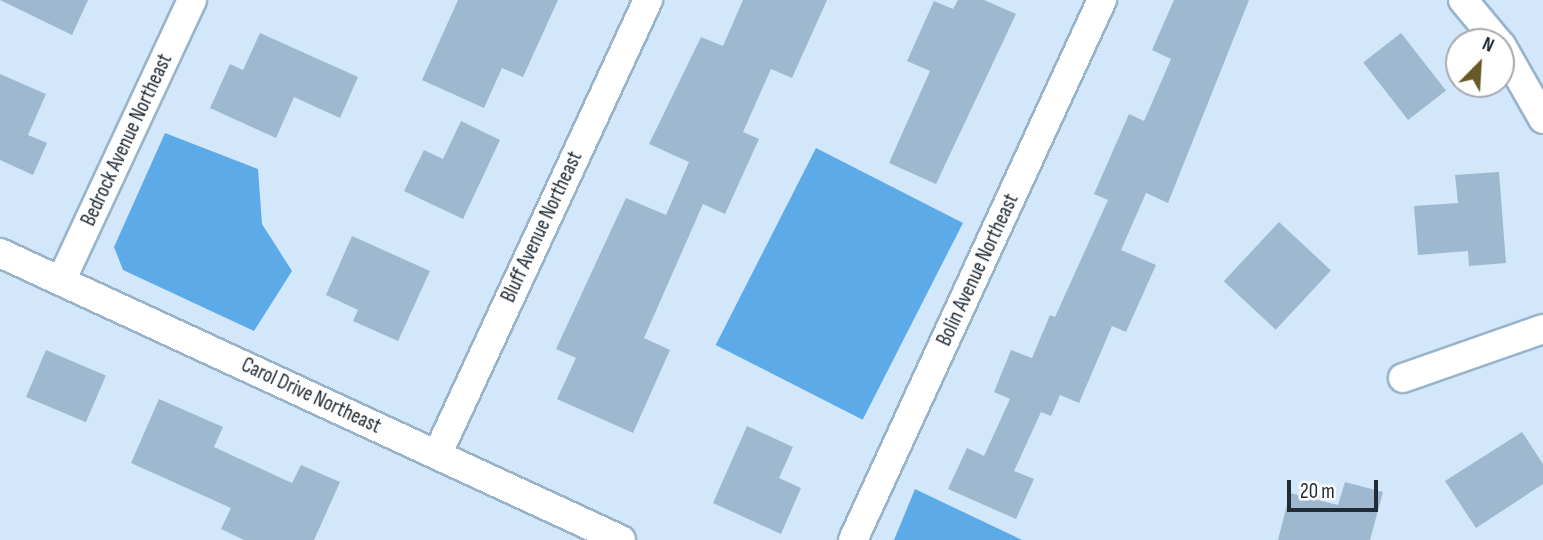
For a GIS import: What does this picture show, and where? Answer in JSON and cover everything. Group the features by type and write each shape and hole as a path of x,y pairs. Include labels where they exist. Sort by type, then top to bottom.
{"street":[{"name":"Bedrock Avenue Northeast","path":"61,281 192,0"},
{"name":"Bluff Avenue Northeast","path":"437,455 648,0"},
{"name":"Bolin Avenue Northeast","path":"853,540 1102,0"},
{"path":"1463,0 1487,28"},
{"path":"1515,70 1543,119"},
{"name":"Carol Drive Northeast","path":"0,253 621,540"},
{"path":"1403,378 1543,329"}],"shaded area":[{"path":"165,133 258,169 262,224 292,271 254,331 123,270 114,247"},
{"path":"816,148 963,223 863,420 716,345"},
{"path":"915,489 1022,540 894,540"}],"building":[{"path":"0,0 88,0 72,35"},
{"path":"458,0 558,0 523,77 502,68 484,108 422,80"},
{"path":"743,0 827,0 792,78 771,69 743,132 759,139 725,214 703,204 644,338 670,350 633,433 557,399 576,358 556,349 626,198 666,215 689,162 649,144 701,37 723,46"},
{"path":"958,0 984,0 1016,14 936,184 889,163 930,71 907,61 934,1 953,9"},
{"path":"1174,0 1249,0 1168,203 1146,193 1121,250 1156,265 1126,332 1112,326 1079,403 1060,395 1051,416 1041,412 1014,471 1034,479 1016,519 948,489 967,448 984,456 1010,399 994,392 1011,350 1032,358 1050,315 1055,317 1108,200 1094,194 1129,114 1144,121 1171,59 1152,50"},
{"path":"260,33 358,77 340,118 294,97 276,138 210,108 230,64 243,70"},
{"path":"1401,33 1445,89 1408,120 1363,63"},
{"path":"0,74 46,94 28,135 47,143 33,175 0,160"},
{"path":"461,121 500,140 463,219 404,191 424,150 443,159"},
{"path":"1499,172 1506,263 1469,266 1468,251 1418,255 1414,206 1458,203 1455,175"},
{"path":"1279,222 1331,270 1276,330 1224,281"},
{"path":"352,236 430,271 398,341 353,321 358,310 326,295"},
{"path":"46,350 106,375 86,422 26,397"},
{"path":"159,399 223,427 214,447 292,483 301,465 340,482 314,540 244,540 221,529 231,508 131,463"},
{"path":"747,426 793,447 779,478 801,488 781,534 713,503"},
{"path":"1522,432 1543,464 1543,484 1476,528 1445,481"},
{"path":"1345,482 1383,492 1370,540 1278,540 1290,493 1338,505"}]}
